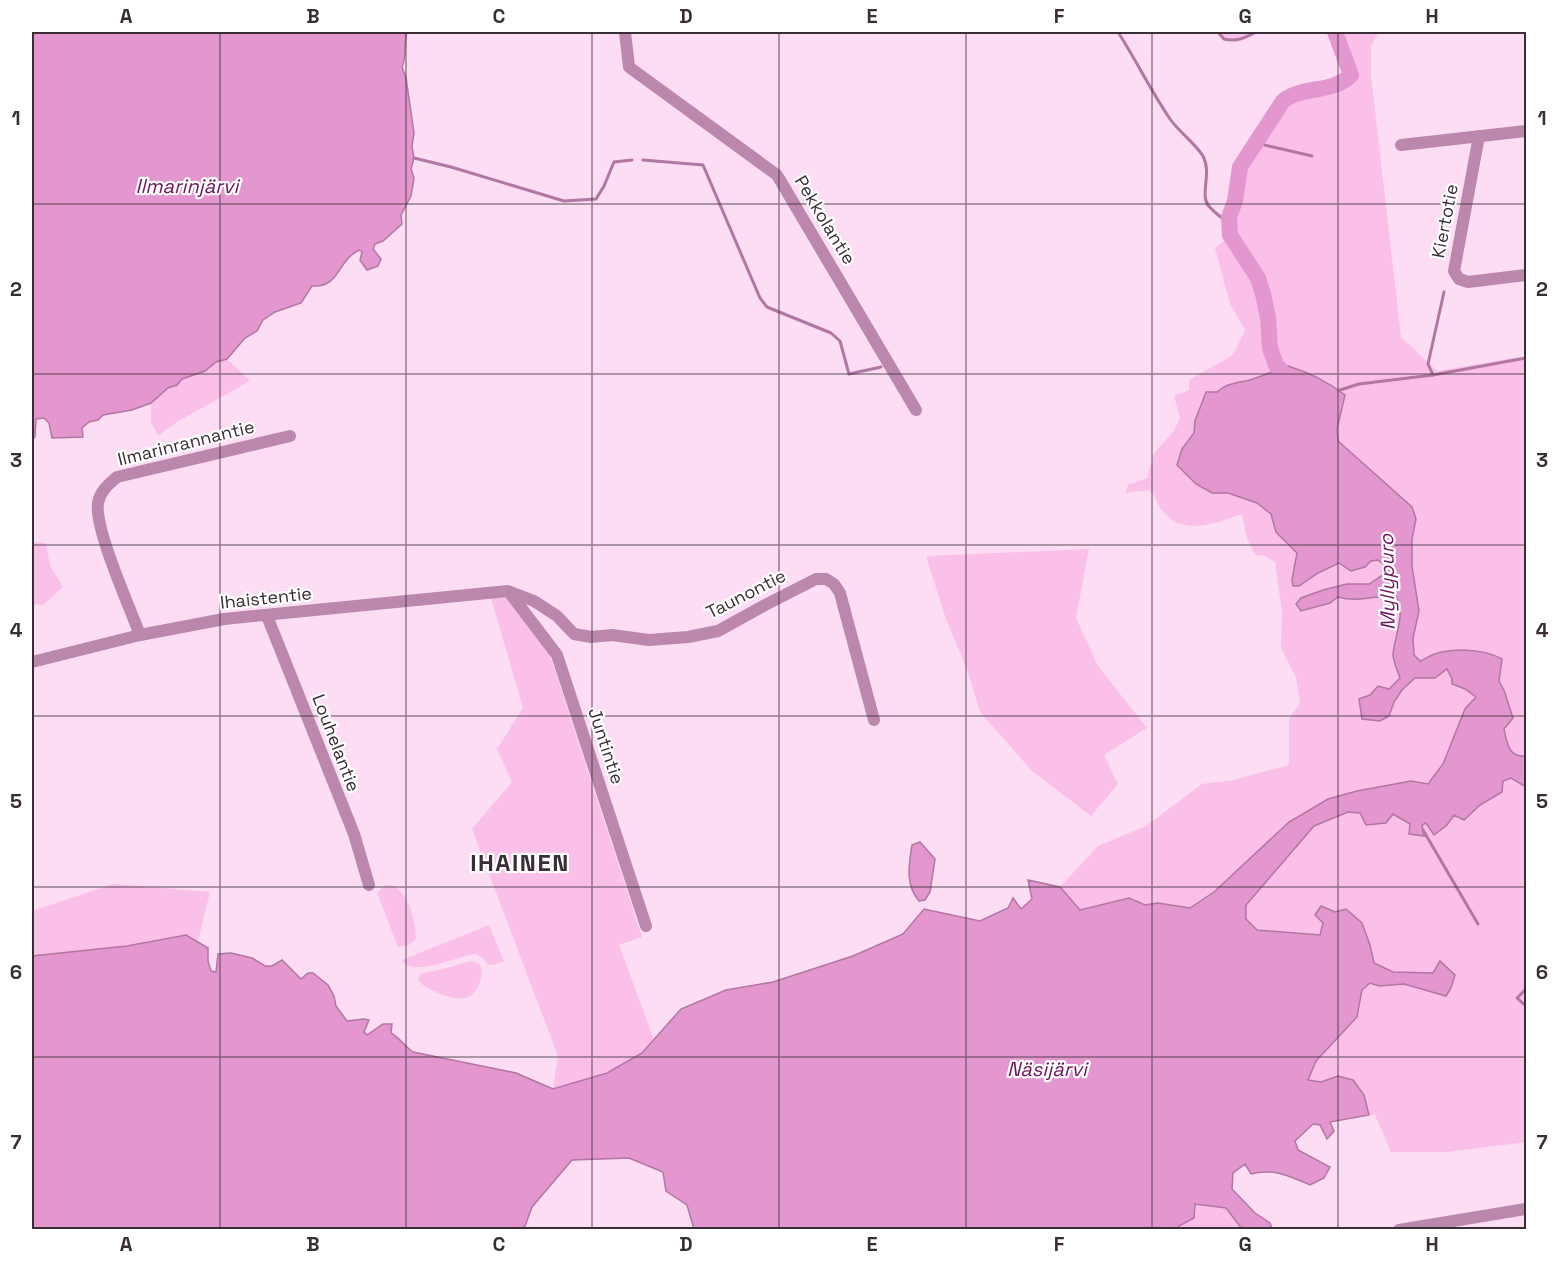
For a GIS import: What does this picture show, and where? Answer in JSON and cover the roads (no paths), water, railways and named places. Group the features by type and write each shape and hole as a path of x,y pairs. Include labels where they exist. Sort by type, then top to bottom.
{"street":[{"name":"Pekkolantie","path":"625,32 629,67 777,175 916,411"},
{"path":"1401,145 1527,131"},
{"name":"Kiertotie","path":"1479,136 1454,271 1459,279 1468,282 1527,275"},
{"name":"Ilmarinrannantie","path":"140,635 100,524 98,503 107,486 117,477 290,436"},
{"name":"Taunontie","path":"508,591 534,600 557,616 574,634 591,637 612,635 649,640 718,631 795,589 816,579 826,579 834,584 840,593 874,720"},
{"name":"Ihaistentie","path":"32,662 140,635 224,619 508,591"},
{"name":"Juntintie","path":"508,591 557,655 646,926"},
{"name":"Louhelantie","path":"267,616 354,834 369,885"},
{"path":"1399,1230 1527,1209"}],"water":[{"name":"Ilmarinjärvi","path":"32,32 407,32 402,67 406,78 414,133 412,146 414,158 411,169 414,178 411,196 401,215 402,224 383,241 375,244 373,249 381,259 378,266 367,270 360,260 362,252 359,250 346,261 328,283 312,286 301,303 275,312 263,320 257,331 245,338 227,359 216,362 205,371 182,379 151,403 132,410 103,415 98,420 89,422 82,428 83,437 52,438 49,423 44,418 36,419 35,437 32,440"},
{"name":"Näsijärvi","path":"1288,366 1318,378 1345,395 1337,429 1338,441 1412,507 1416,519 1412,539 1412,566 1419,611 1413,638 1414,655 1420,661 1433,654 1465,650 1481,652 1502,659 1499,681 1513,718 1504,729 1512,752 1526,756 1526,787 1511,778 1503,781 1502,792 1480,805 1464,820 1454,815 1447,825 1434,835 1426,823 1422,825 1424,836 1409,834 1410,824 1393,814 1386,823 1366,825 1360,813 1348,812 1314,826 1246,905 1246,919 1257,930 1320,935 1323,923 1315,915 1321,906 1335,912 1346,909 1362,923 1374,963 1393,972 1433,973 1440,961 1455,975 1446,996 1404,984 1379,986 1370,983 1362,990 1357,1017 1316,1061 1308,1080 1321,1082 1338,1076 1353,1080 1364,1095 1369,1115 1330,1122 1334,1131 1327,1139 1320,1125 1313,1124 1295,1141 1298,1150 1330,1167 1324,1178 1310,1185 1274,1172 1251,1174 1245,1164 1233,1173 1232,1189 1255,1213 1270,1223 1272,1229 1242,1229 1226,1208 1195,1204 1194,1218 1179,1226 1178,1229 694,1229 687,1205 666,1191 663,1172 629,1158 572,1160 532,1207 524,1229 32,1229 32,956 127,946 186,935 208,948 211,971 216,972 218,954 231,953 252,958 265,966 272,966 282,960 301,979 308,973 313,973 328,985 336,1006 347,1021 369,1020 364,1032 367,1035 383,1024 392,1024 391,1033 413,1052 516,1073 553,1089 607,1073 642,1053 681,1009 726,990 773,982 853,956 903,934 924,909 980,921 1008,908 1013,898 1021,909 1032,899 1028,880 1060,887 1080,910 1129,898 1145,905 1158,903 1190,908 1214,892 1289,822 1328,799 1411,781 1428,784 1443,764 1465,709 1476,697 1452,684 1447,669 1435,678 1415,678 1402,690 1389,716 1380,721 1362,719 1359,699 1370,695 1378,686 1389,689 1400,678 1393,654 1400,617 1396,596 1360,599 1338,597 1330,603 1301,611 1296,604 1301,598 1323,590 1347,584 1369,584 1384,574 1387,567 1378,560 1351,571 1339,563 1299,586 1293,586 1297,553 1276,532 1271,514 1257,503 1228,493 1212,493 1196,484 1177,465 1182,449 1194,433 1195,421 1206,392 1217,392 1228,385 1250,380"},
{"path":"920,842 935,859 930,892 925,900 919,901 912,888 909,867 912,845"}],"waterway":[{"path":"1118,32 1170,119 1203,156 1206,169 1206,200 1212,210 1229,223"},
{"name":"Myllypuro","path":"1218,32 1224,39 1233,40 1256,32"},
{"name":"Myllypuro","path":"1294,384 1276,365 1270,348 1268,318 1258,278 1230,235 1229,217 1235,201 1240,167 1283,101 1300,93 1335,85 1351,75 1335,32"},
{"path":"1256,143 1312,156"},
{"path":"414,158 564,201 596,199 614,162 632,160"},
{"path":"643,160 703,165 760,298 767,307 831,333 840,341 849,374 881,367"},
{"path":"1433,375 1428,364 1444,292"},
{"path":"1340,390 1359,384 1433,375 1526,358"},
{"path":"1423,830 1478,924"},
{"path":"1526,989 1517,998 1526,1006"}],"district":[{"name":"IHAINEN","path":"520,863"}]}
